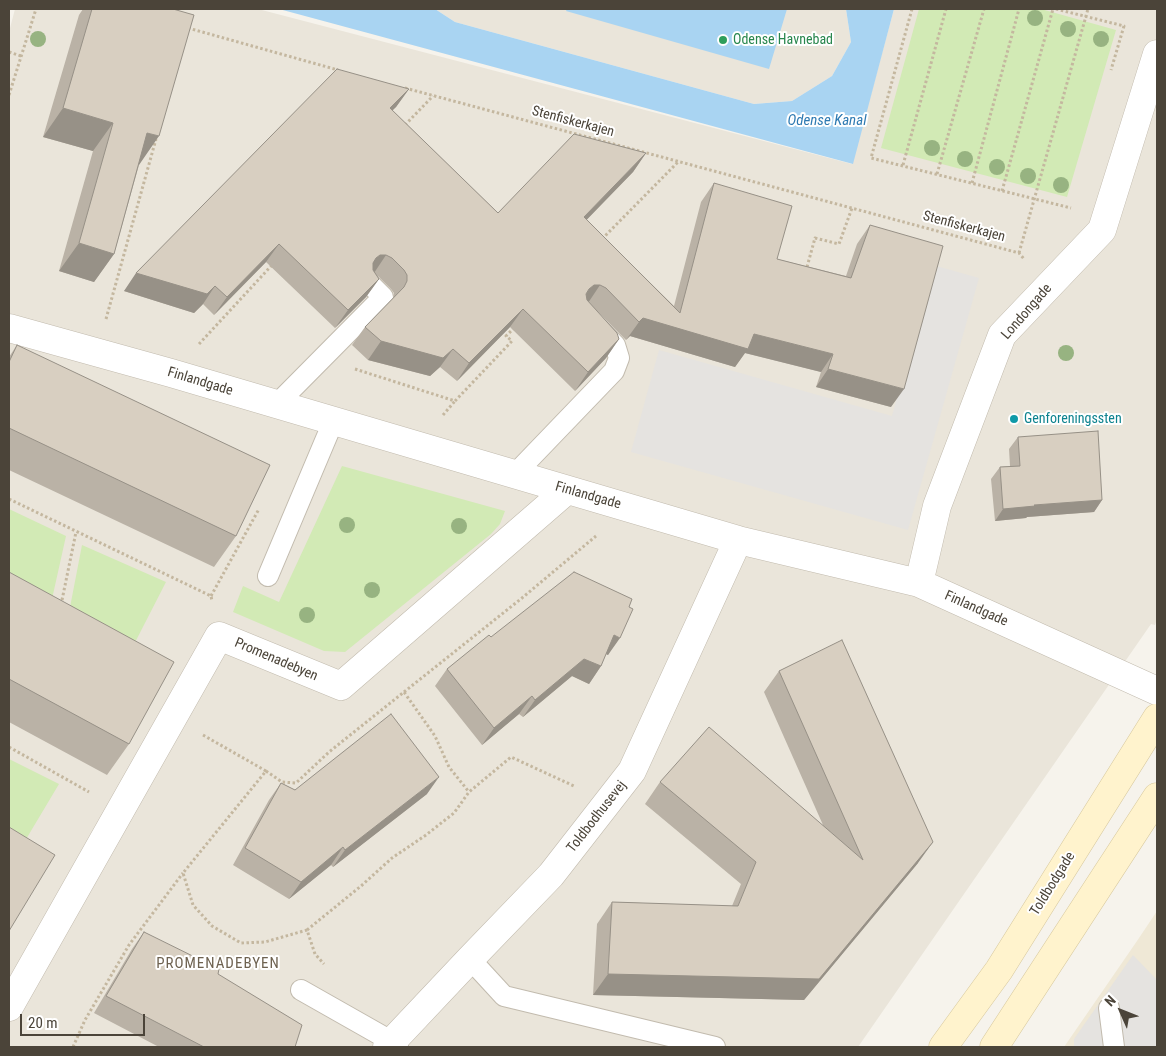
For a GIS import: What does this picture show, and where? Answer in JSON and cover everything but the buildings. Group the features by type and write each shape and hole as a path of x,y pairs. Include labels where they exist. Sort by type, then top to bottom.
{"main road":[{"name":"Toldbodgade","path":"943,1047 998,970 1157,718"},
{"path":"994,1047 1157,797"}],"street":[{"name":"Londongade","path":"919,583 937,506 1002,335 1102,230 1157,54"},
{"name":"Finlandgade","path":"9,328 738,540 919,583 1157,691"},
{"name":"Promenadebyen","path":"9,1007 219,636 341,686 567,490"},
{"name":"Toldbodhusevej","path":"392,1045 470,958 551,875 632,771 738,540"}],"lane":[{"path":"276,405 383,297 371,285"},
{"path":"514,474 614,371 618,358 615,346 585,315"},
{"path":"268,576 334,422"},
{"path":"470,958 504,996 715,1047"},
{"path":"301,990 392,1045"},
{"path":"1109,1008 1114,1047"}],"path":[{"path":"9,95 36,9"},
{"path":"912,9 871,158 1071,209 1074,200"},
{"path":"903,165 946,9"},
{"path":"937,174 984,9"},
{"path":"972,183 1019,9"},
{"path":"1002,191 1055,9 1124,26 1111,72"},
{"path":"1035,200 1088,9"},
{"path":"184,35 186,28 347,73"},
{"path":"9,52 21,56"},
{"name":"Stenfiskerkajen","path":"405,88 1019,253 1035,200"},
{"path":"402,128 434,96"},
{"path":"97,354 156,137"},
{"path":"602,239 678,162"},
{"path":"807,267 815,238 839,244 852,208"},
{"path":"221,321 277,260"},
{"path":"321,359 455,401 512,341 506,336 520,322"},
{"path":"9,499 211,596"},
{"path":"219,636 211,596 264,500"},
{"path":"173,716 282,782 296,783 329,752 522,598 630,508"},
{"path":"60,610 76,532"},
{"path":"404,692 435,736 449,767 469,792"},
{"path":"9,747 120,810"},
{"path":"183,873 193,905 212,926 241,943 265,942 307,930 392,858 454,813 469,792 511,757 547,774"},
{"path":"73,1047 85,1020 129,945 183,873 266,772"},
{"path":"307,930 315,954"}],"shaded area":[{"path":"15,9 258,9 852,164 894,9 1157,9 1157,619 1155,625 1151,624 858,1047 9,1047 9,32"},
{"path":"435,9 846,9 851,42 832,76 792,101 754,104 455,22"},
{"path":"933,265 979,278 908,530 631,452 659,350 892,416"},
{"path":"1157,911 1157,1047 1064,1047 1137,941"},
{"path":"1133,955 1157,980 1157,1047 1074,1047 1074,1039"}],"green space":[{"path":"919,9 1041,9 1116,30 1067,197 881,148"},
{"path":"342,466 505,511 500,524 491,534 345,652 324,651 233,612 243,586 279,602"},
{"path":"9,509 66,536 48,617 9,597"},
{"path":"82,545 166,582 126,660 66,628"},
{"path":"9,759 59,784 16,856 9,852"}],"water":[{"name":"Odense Kanal","path":"279,9 435,9 455,22 754,104 792,101 832,76 851,42 846,9 894,9 853,164"},
{"name":"Odense Havnebad","path":"567,9 787,9 769,69 566,11"}],"place":[{"name":"Odense Havnebad","path":"723,40"},
{"name":"Genforeningssten","path":"1014,419"}],"district":[{"name":"PROMENADEBYEN","path":"218,964"}]}
